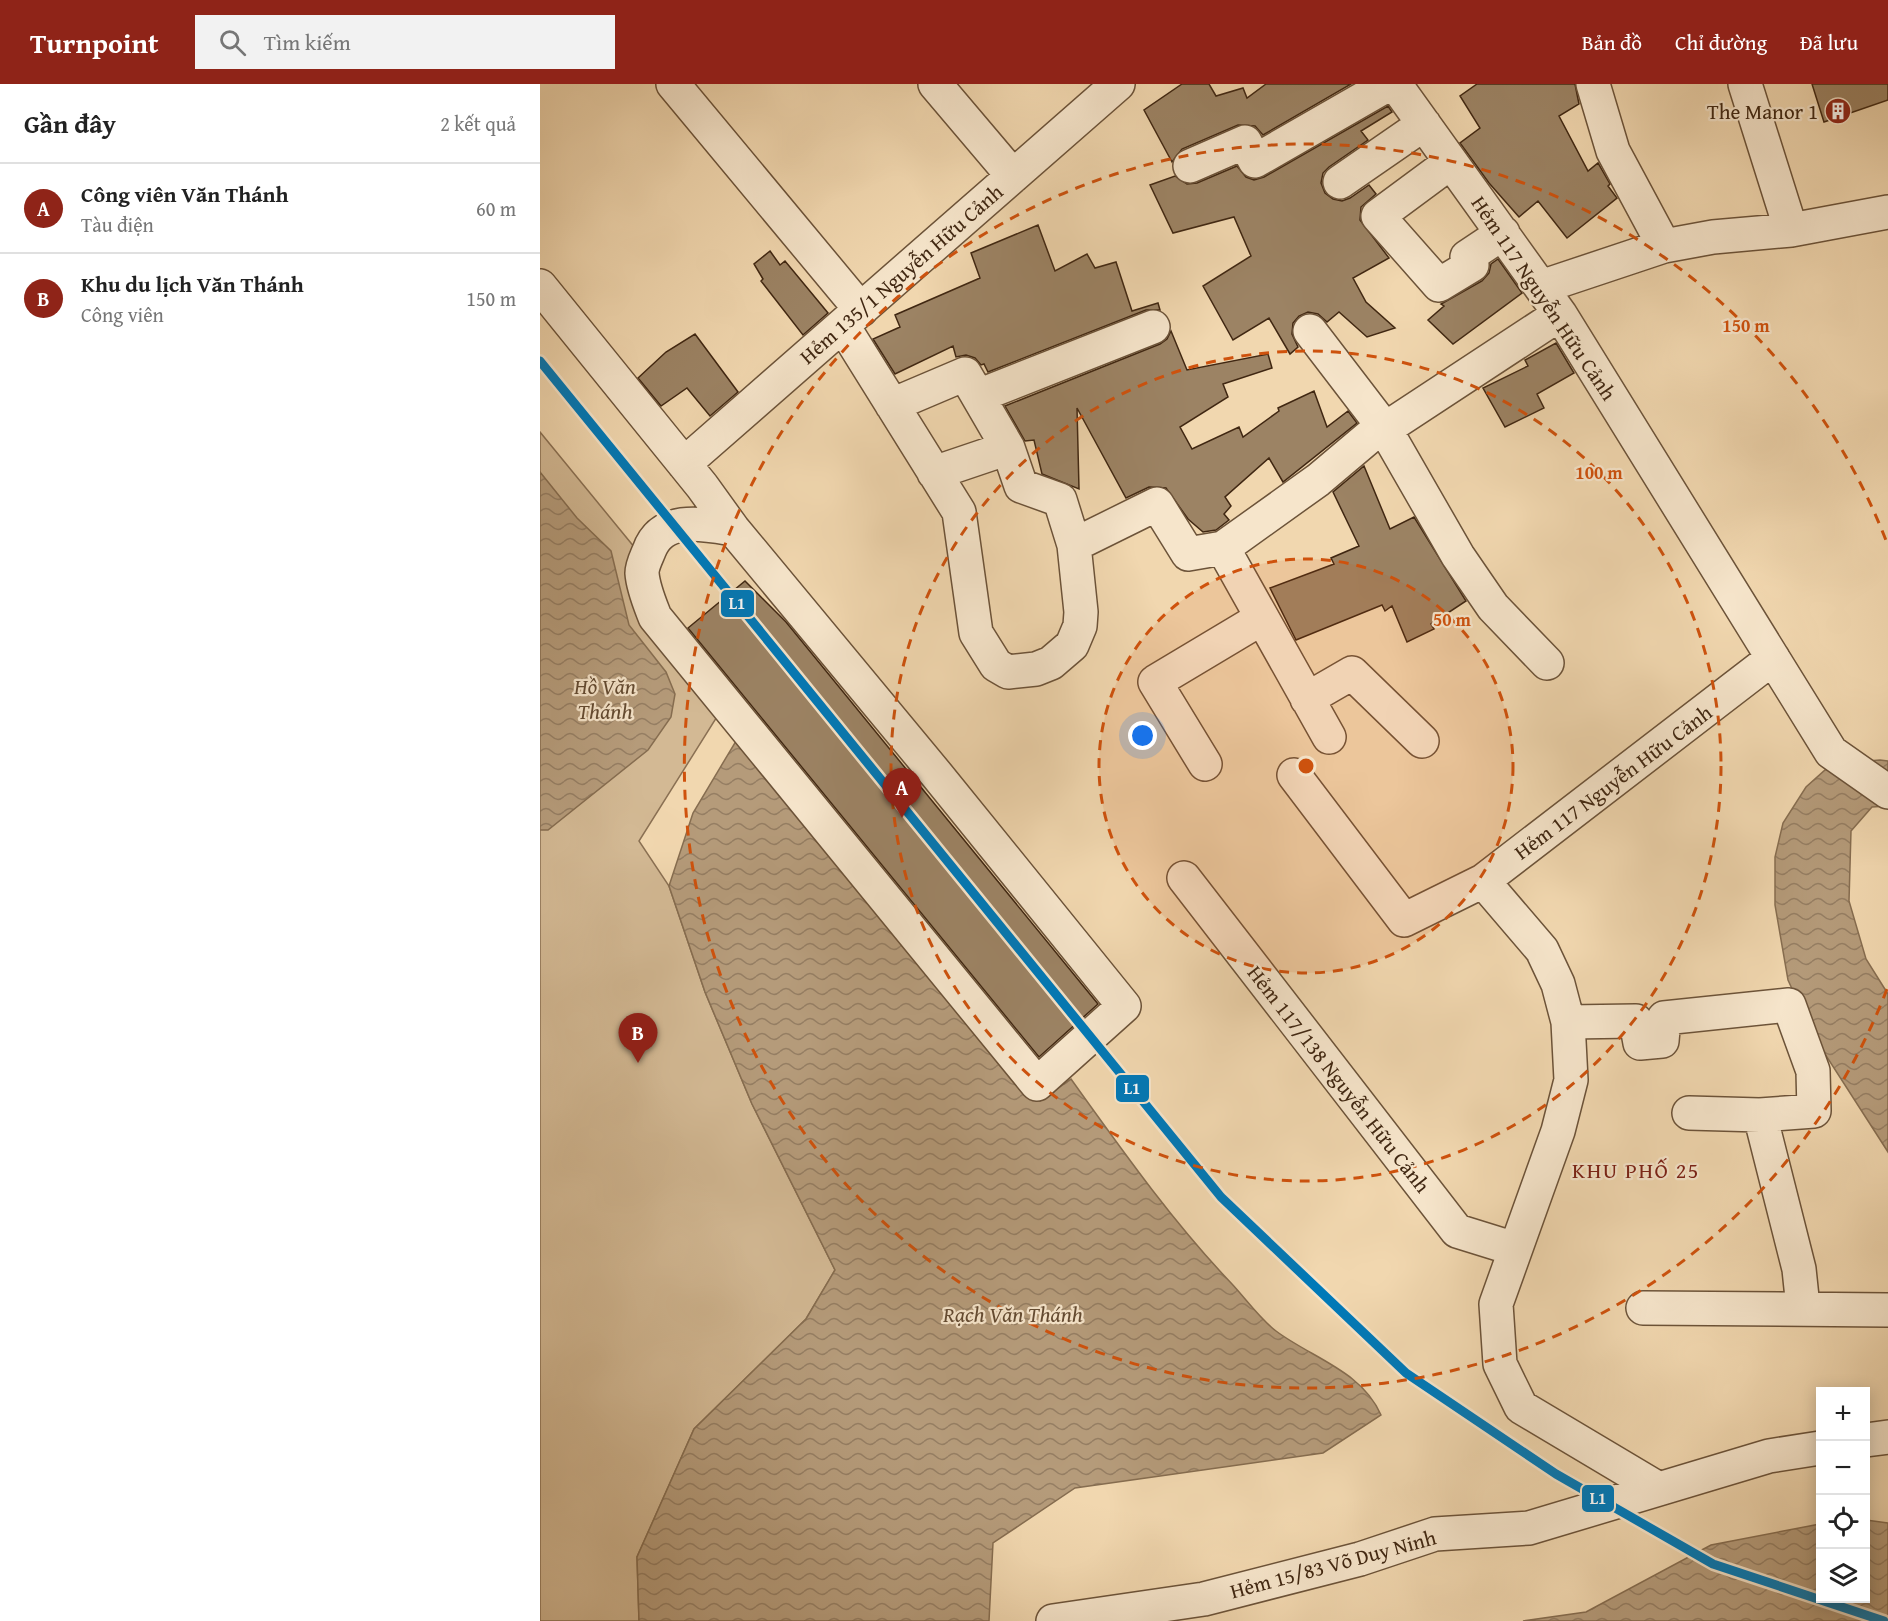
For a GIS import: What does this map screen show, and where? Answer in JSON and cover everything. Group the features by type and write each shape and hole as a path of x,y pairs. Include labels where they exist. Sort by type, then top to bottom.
{"street":[{"path":"673,84 852,318 892,405 959,512 976,633 996,666 1008,672 1020,673 1051,663 1072,645 1080,626 1081,612 1074,545 1060,500 1021,486 1008,448 965,374 892,405"},
{"path":"935,84 1013,176"},
{"name":"Hẻm 135/1 Nguyễn Hữu Cảnh","path":"684,464 1118,84"},
{"path":"1190,166 1245,142 1255,161 1389,84"},
{"name":"Hẻm 117 Nguyễn Hữu Cảnh","path":"1395,84 1560,314 1773,658 1483,881"},
{"path":"1593,84 1613,152 1664,246"},
{"path":"1745,84 1791,230"},
{"path":"1340,182 1424,124"},
{"path":"1451,162 1378,216 1439,285 1472,266 1467,257 1503,233"},
{"path":"1541,287 1664,246 1713,237 1791,230 1888,212"},
{"path":"540,286 684,464 733,529 1124,1006 1037,1084 655,618 642,571 652,541 662,531 686,524 733,529"},
{"path":"1074,545 1157,504 1188,554 1223,548 1318,480 1369,437 1385,429 1560,314"},
{"path":"978,396 1153,327"},
{"path":"1310,331 1385,429 1493,607 1547,663"},
{"path":"934,472 1008,448"},
{"path":"1223,548 1329,737"},
{"path":"1204,764 1155,682 1262,618"},
{"path":"1773,658 1831,752 1888,792"},
{"path":"1307,699 1352,673 1422,741"},
{"path":"1294,775 1404,920 1483,881 1542,950 1558,984 1568,1022 1571,1080 1558,1131 1497,1304 1500,1364 1521,1407 1657,1488"},
{"name":"Hẻm 117/138 Nguyễn Hữu Cảnh","path":"1184,879 1457,1231 1515,1249"},
{"path":"1568,1022 1636,1021 1640,1043 1662,1041 1664,1018 1789,1005 1813,1071 1814,1111 1760,1115 1689,1113"},
{"path":"1760,1115 1799,1269 1803,1307"},
{"path":"1643,1308 1803,1307 1888,1310"},
{"path":"1870,1439 1888,1437"},
{"name":"Hẻm 15/83 Võ Duy Ninh","path":"1053,1621 1204,1599 1360,1559 1435,1534 1529,1528 1769,1456 1816,1449"}],"shaded area":[{"path":"540,432 635,548 720,712 639,841 669,886 705,992 752,1104 835,1270 806,1319 694,1429 637,1557 639,1621 540,1621"}],"water":[{"name":"Hồ Văn Thánh","path":"540,472 577,518 611,551 629,625 666,672 675,694 671,717 648,750 548,830 540,830"},
{"name":"Rạch Văn Thánh","path":"739,736 814,834 1040,1101 1071,1079 1168,1210 1259,1315 1290,1341 1349,1376 1373,1400 1381,1415 1323,1453 1075,1488 993,1543 989,1621 639,1621 637,1557 694,1429 806,1319 835,1270 752,1104 705,992 669,886 693,813"},
{"path":"1888,761 1888,806 1872,807 1851,831 1849,901 1866,959 1888,994 1888,1152 1814,1037 1788,980 1775,905 1775,857 1783,823 1806,787 1825,770 1855,762"},
{"path":"1870,1521 1888,1523 1888,1621 1523,1621 1586,1612 1711,1545 1816,1525 1816,1603 1870,1603"}],"building":[{"path":"1182,84 1209,84 1216,96 1243,88 1247,98 1266,84 1351,84 1263,135 1255,126 1238,125 1182,149 1172,162 1144,110"},
{"path":"1477,84 1575,84 1579,104 1559,116 1588,171 1598,163 1610,184 1608,186 1617,198 1567,238 1538,201 1519,217 1489,183 1460,143 1480,128 1460,96"},
{"name":"The Manor 1","path":"1812,84 1888,84 1888,100 1824,122"},
{"path":"1388,106 1392,112 1361,131 1368,140 1329,167 1323,173 1321,183 1325,193 1333,199 1342,201 1369,185 1376,194 1361,207 1360,220 1389,258 1353,278 1366,302 1395,328 1367,337 1339,312 1327,322 1318,314 1308,312 1299,316 1293,323 1292,334 1298,347 1290,354 1269,318 1233,340 1203,286 1251,256 1234,217 1173,233 1150,185 1175,176 1187,184 1197,183 1237,166 1246,177 1254,180 1264,177"},
{"path":"1038,225 1055,271 1087,254 1095,268 1116,262 1132,311 1158,303 1160,310 1146,310 988,372 984,364 981,365 975,358 966,355 956,357 953,346 895,374 873,339 900,327 895,315 980,278 971,253"},
{"path":"770,251 780,265 785,261 828,313 803,335 761,281 763,279 754,264"},
{"path":"1498,259 1522,293 1453,344 1428,320 1444,306 1441,304 1482,281 1489,273 1491,264"},
{"path":"1171,331 1187,370 1268,354 1272,368 1223,384 1228,397 1180,427 1192,449 1239,427 1243,437 1279,411 1278,408 1314,391 1327,427 1348,411 1357,423 1283,482 1269,458 1225,497 1231,506 1224,514 1229,520 1216,530 1203,532 1188,519 1166,488 1149,487 1126,498 1077,408 1079,489 1042,474 1034,440 1025,441 1005,406 1160,344 1167,339"},
{"path":"695,334 738,392 710,416 687,388 661,406 638,378 666,352"},
{"path":"1556,343 1574,373 1537,394 1544,408 1505,427 1483,388 1528,366 1525,360"},
{"path":"1364,466 1390,529 1414,517 1466,601 1431,624 1434,629 1407,642 1392,606 1385,611 1382,605 1296,640 1270,588 1334,564 1331,558 1359,546 1333,492"},
{"path":"745,581 786,622 1098,1004 1039,1057 688,628"}],"transit line":[{"name":"L1","path":"540,361 1221,1197 1406,1373 1556,1474 1713,1564 1884,1621"}],"place":[{"name":"The Manor 1","path":"1838,111"},
{"name":"Công viên Văn Thánh","path":"902,818"},
{"name":"Khu du lịch Văn Thánh","path":"638,1063"}],"district":[{"name":"KHU PHỐ 25","path":"1636,1170"}]}
